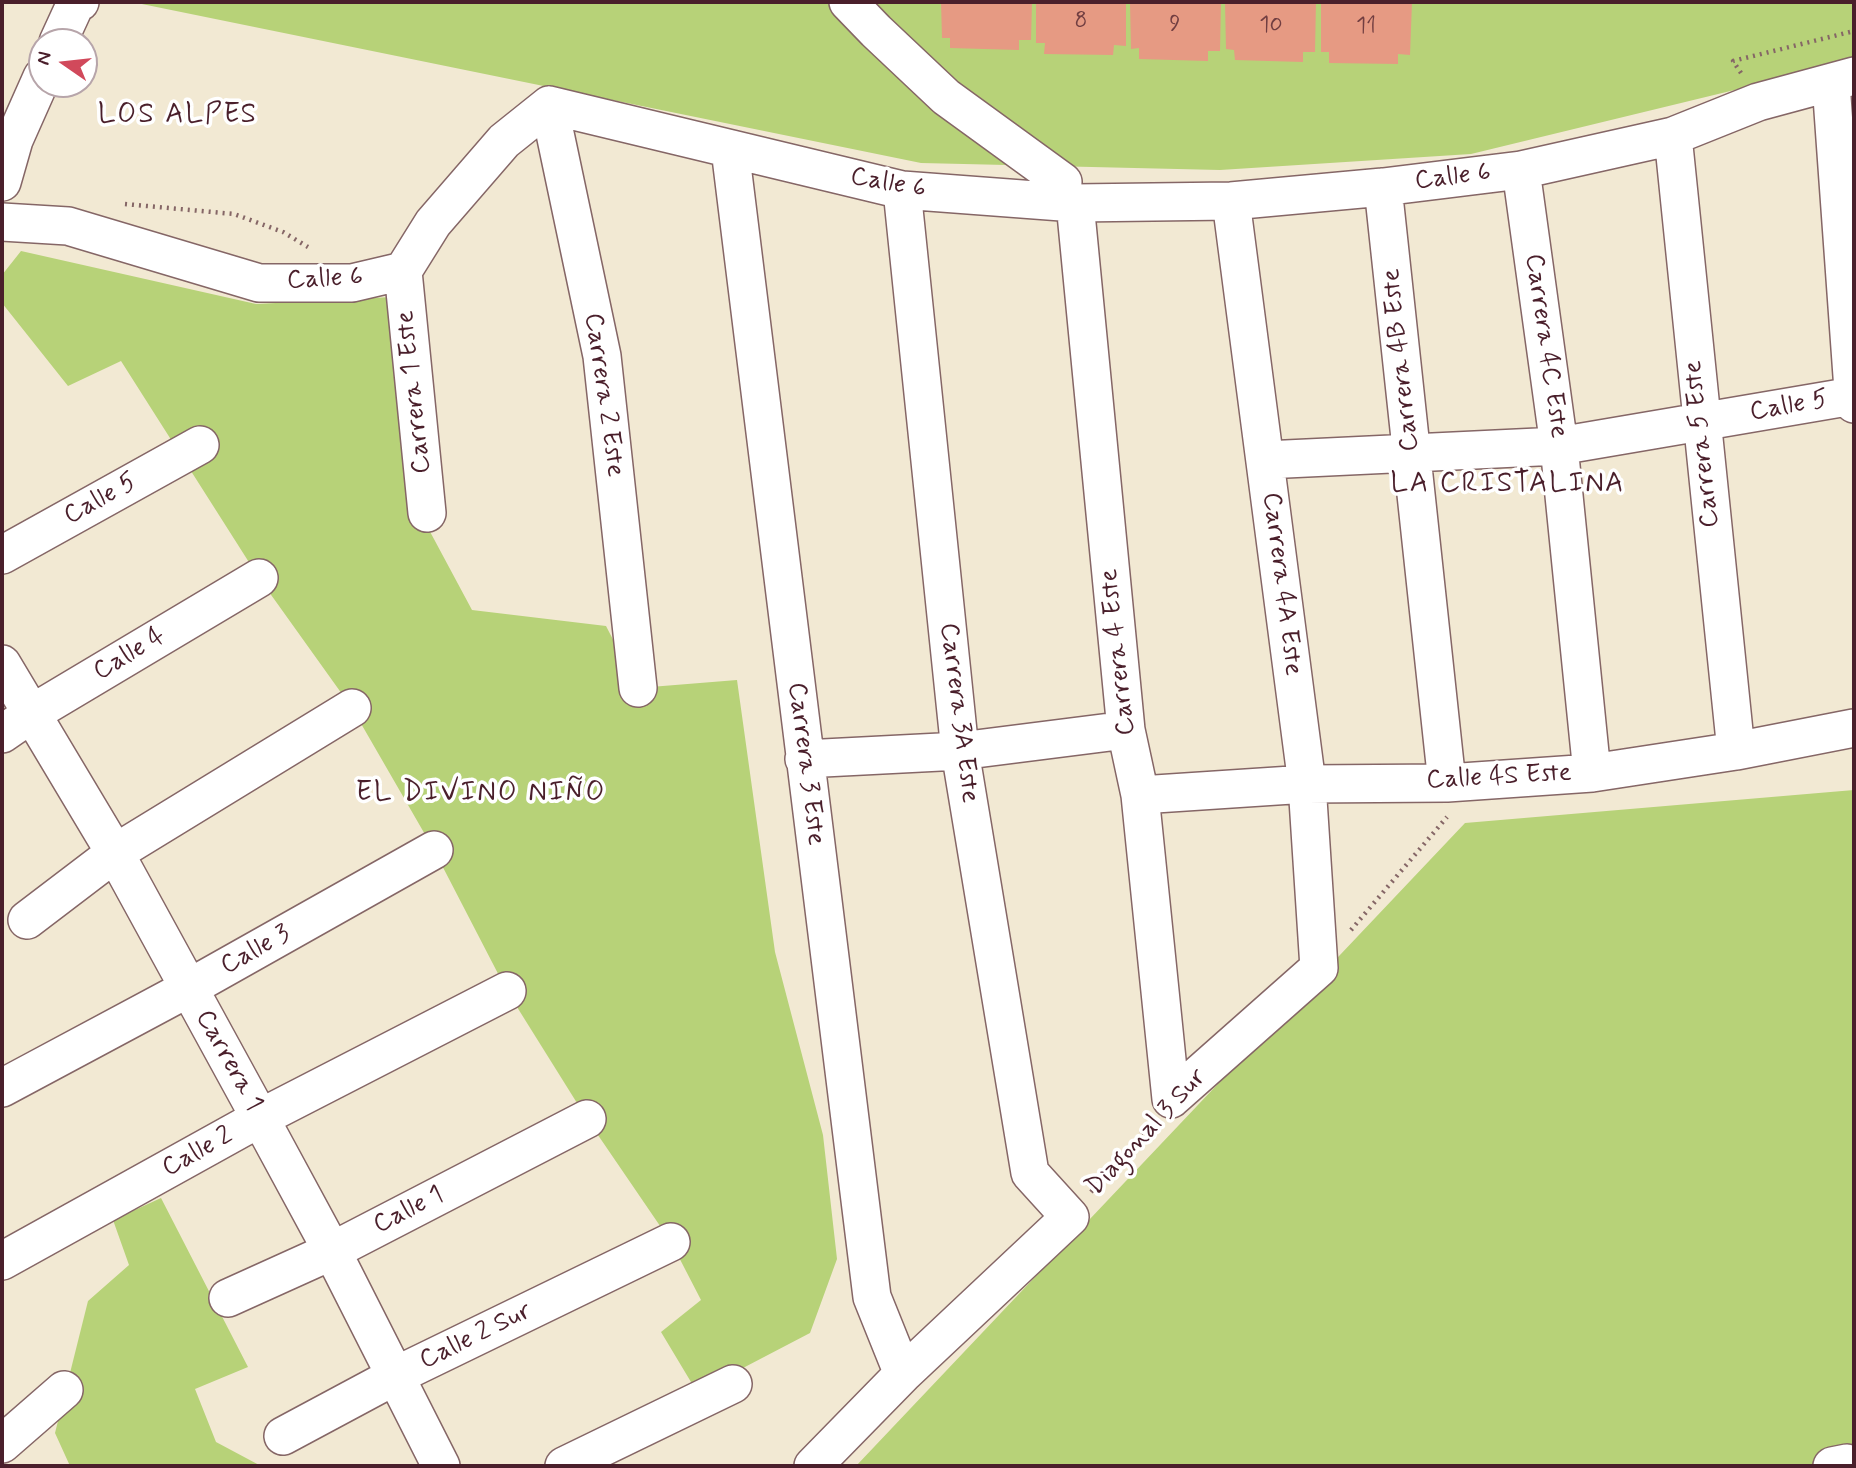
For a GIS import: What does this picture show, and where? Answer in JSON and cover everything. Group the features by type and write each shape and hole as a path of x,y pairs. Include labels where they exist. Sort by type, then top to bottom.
{"street":[{"path":"64,28 75,5 80,2"},
{"path":"848,2 946,97 1069,192"},
{"path":"1842,80 1854,404"},
{"name":"Calle 6","path":"549,104 902,190 1069,192 1231,201 1383,187 1521,170 1673,135 1758,102 1842,80"},
{"path":"2,182 14,140 33,98"},
{"path":"403,271 433,223 504,141 549,104"},
{"name":"Carrera 2 Este","path":"549,104 602,356 638,688"},
{"name":"Carrera 5 Este","path":"1673,135 1700,422 1736,751"},
{"name":"Carrera 3 Este","path":"730,149 872,1297 903,1374"},
{"name":"Carrera 4C Este","path":"1521,170 1559,446 1592,773"},
{"name":"Carrera 4B Este","path":"1383,187 1447,783"},
{"name":"Carrera 3A Este","path":"902,190 960,751 1030,1173 1070,1217"},
{"name":"Carrera 4 Este","path":"1069,192 1126,730 1140,795 1171,1099"},
{"name":"Carrera 4A Este","path":"1231,201 1307,784 1319,968"},
{"name":"Calle 6","path":"2,222 68,226 259,283 352,283 403,271"},
{"name":"Carrera 1 Este","path":"403,271 427,513"},
{"name":"Calle 5","path":"1265,460 1559,446 1853,396"},
{"name":"Calle 5","path":"2,555 200,445"},
{"name":"Calle 4","path":"16,724 259,578"},
{"name":"Carrera 1","path":"2,664 16,724 114,853 332,1251 441,1466"},
{"path":"27,920 114,853 352,708"},
{"name":"Calle 4S Este","path":"1140,795 1307,784 1447,783 1592,773 1736,751 1854,728"},
{"path":"804,759 960,751 1126,730"},
{"name":"Calle 3","path":"2,1088 187,989 434,850"},
{"name":"Diagonal 3 Sur","path":"1171,1099 1319,968"},
{"name":"Calle 2","path":"2,1261 260,1118 508,991"},
{"name":"Calle 1","path":"228,1298 332,1251 587,1119"},
{"name":"Diagonal 3 Sur","path":"813,1466 903,1374 1070,1217"},
{"name":"Calle 2 Sur","path":"283,1436 395,1376 671,1242"},
{"path":"564,1466 733,1384"},
{"path":"2,1444 64,1390"},
{"path":"1832,1466 1847,1463 1854,1466"}],"path":[{"path":"1733,61 1854,31"},
{"path":"111,203 233,214 283,232 312,250"},
{"path":"1319,968 1447,819 1447,783"},
{"name":"Diagonal 3 Sur","path":"1070,1217 1171,1099"}],"green space":[{"path":"132,2 1854,2 1854,61 1471,154 1220,170 921,163"},
{"path":"21,251 256,304 392,297 420,513 472,610 606,626 638,688 737,680 775,952 823,1135 837,1259 810,1333 697,1392 661,1332 701,1300 671,1242 587,1119 507,991 434,850 352,708 259,578 121,361 68,386 2,303 2,275"},
{"path":"1854,790 1854,1466 856,1466 1465,823"},
{"path":"161,1198 248,1367 195,1389 216,1442 261,1466 70,1466 55,1433 88,1301 129,1265 113,1220"}],"building":[{"path":"941,2 1032,2 1031,40 1019,40 1019,50 950,48 950,38 942,38"},
{"path":"1036,2 1126,2 1126,46 1114,45 1113,55 1044,54 1045,43 1036,43"},
{"path":"1130,2 1221,2 1220,51 1208,51 1208,61 1139,59 1139,48 1131,49"},
{"path":"1225,2 1316,2 1315,52 1303,52 1303,62 1235,60 1234,50 1226,49"},
{"path":"1321,2 1412,2 1410,55 1398,54 1398,64 1329,63 1329,52 1321,52"}],"district":[{"name":"LOS ALPES","path":"178,116"},
{"name":"LA CRISTALINA","path":"1508,485"},
{"name":"EL DIVINO NIÑO","path":"481,794"}]}
